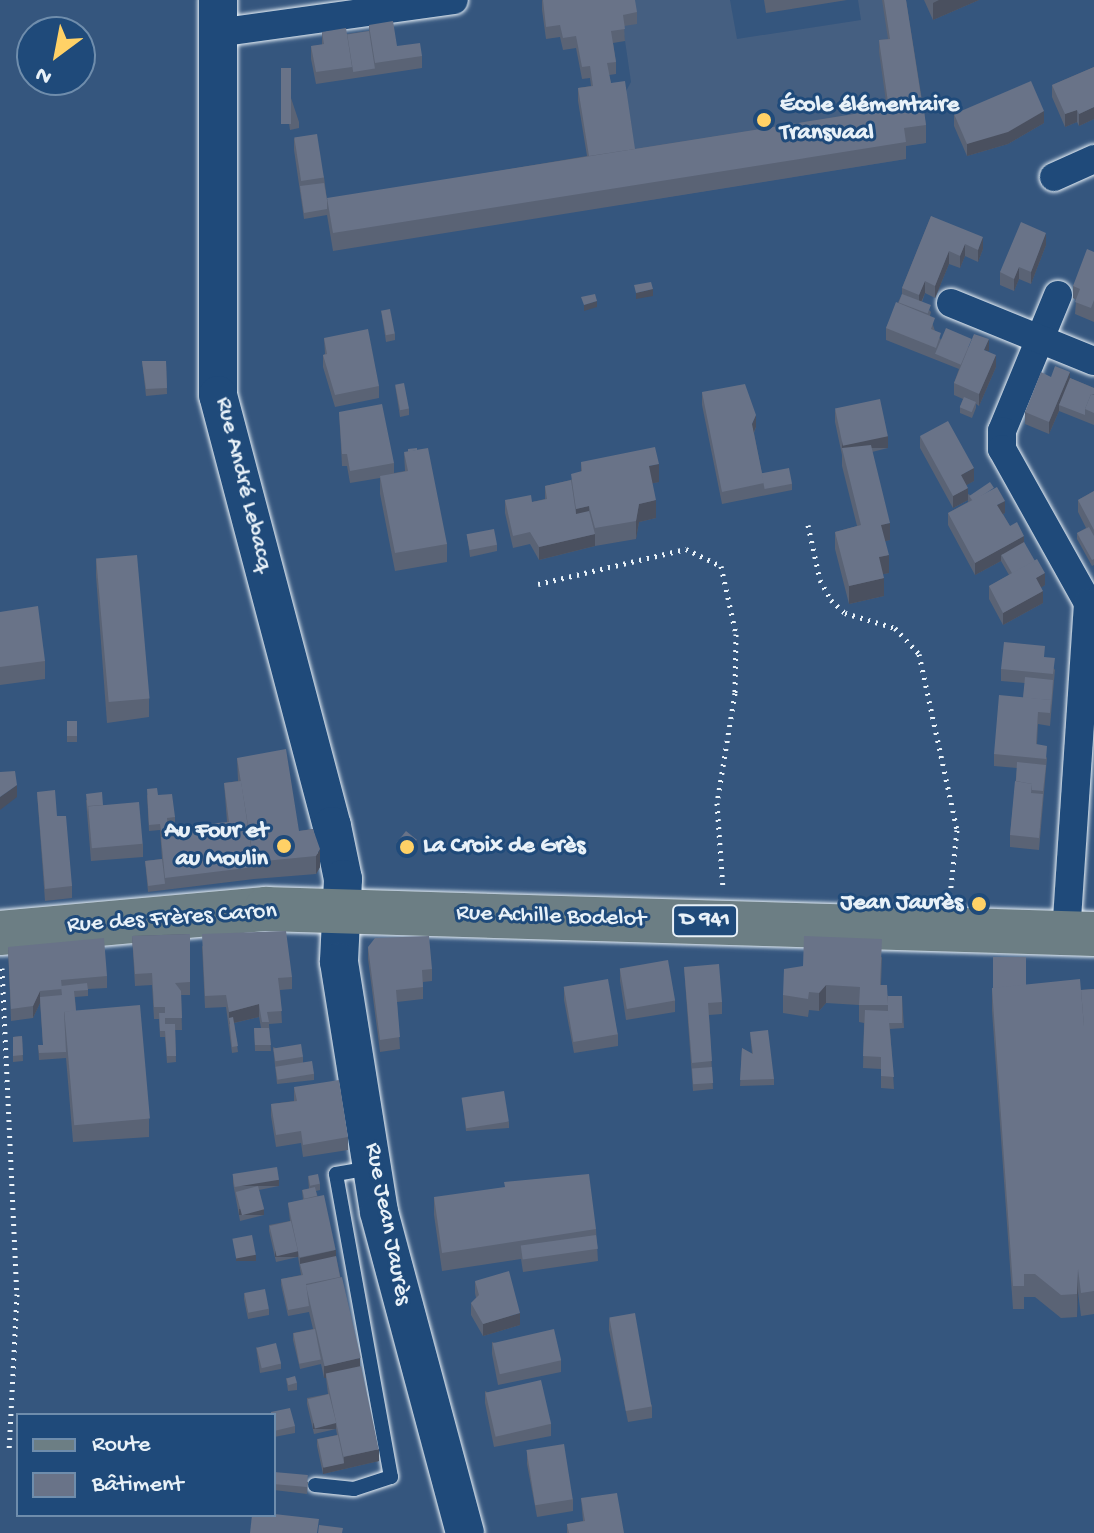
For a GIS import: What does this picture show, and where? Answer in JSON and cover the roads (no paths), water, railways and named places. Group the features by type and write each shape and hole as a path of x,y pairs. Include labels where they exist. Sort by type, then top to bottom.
{"main road":[{"name":"Rue André Lebacq","path":"217,16 218,395 332,826 344,910"},
{"name":"Rue des Frères Caron","path":"0,933 266,909 344,910"},
{"name":"Rue Achille Bodelot","path":"344,910 1080,933"},
{"name":"Rue Jean Jaurès","path":"344,910 339,962 393,1275 465,1533"}],"street":[{"path":"217,16 454,0"},
{"path":"1054,177 1094,159"},
{"path":"1058,295 1002,431 1002,449 1091,601 1080,933"},
{"path":"951,303 1094,361"}],"lane":[{"path":"315,1485 354,1489 391,1477 336,1174 375,1167"}],"place":[{"name":"École élémentaire Transvaal","path":"764,120"},
{"name":"Au Four et au Moulin","path":"284,846"},
{"name":"La Croix de Grès","path":"407,847"},
{"name":"Jean Jaurès","path":"979,904"}]}
